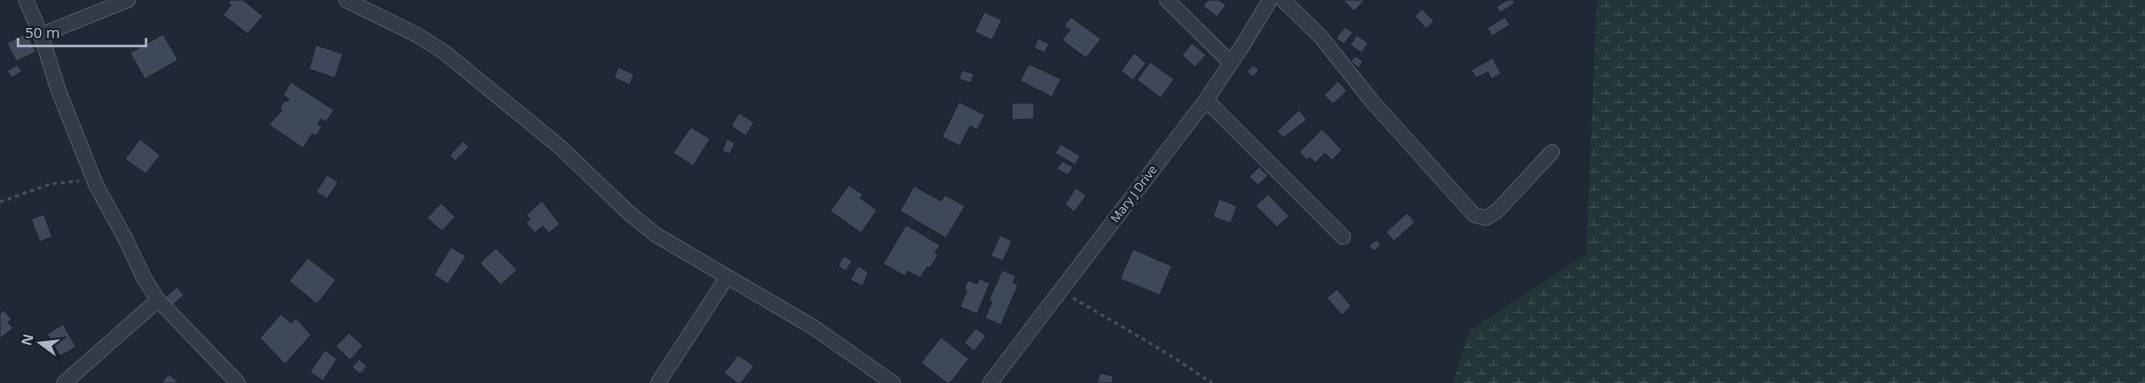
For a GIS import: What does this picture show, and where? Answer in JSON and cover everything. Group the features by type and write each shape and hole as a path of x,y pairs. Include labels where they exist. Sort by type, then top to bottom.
{"street":[{"path":"26,0 41,35 59,92 96,185 144,278 158,300 238,383"},
{"path":"41,35 128,0"},
{"path":"346,0 417,35 444,52 560,147 629,214 656,235 813,327 893,383"},
{"path":"1167,0 1231,63"},
{"name":"Mary J Drive","path":"990,383 1206,100 1270,0"},
{"path":"1283,0 1321,37 1371,100 1474,216 1486,218 1497,211 1552,152"},
{"path":"1206,100 1343,237"},
{"path":"658,383 727,277"},
{"path":"64,383 158,300"}],"path":[{"path":"0,202 50,184 78,181 96,185"},
{"path":"1062,291 1165,352 1212,383"}],"green space":[{"path":"1597,0 2145,0 2145,383 1453,383 1469,331 1586,254"}],"building":[{"path":"231,0 243,0 263,16 248,34 223,15 231,5 228,3"},
{"path":"1208,0 1219,0 1226,5 1217,17 1203,6"},
{"path":"1343,0 1365,0 1354,11"},
{"path":"1507,0 1513,0 1515,3 1500,13 1496,7"},
{"path":"1422,9 1434,21 1426,29 1415,16"},
{"path":"984,12 1002,20 992,40 975,32"},
{"path":"1071,17 1101,39 1086,58 1062,40 1070,30 1064,26"},
{"path":"1505,17 1510,25 1492,36 1487,28"},
{"path":"1345,27 1353,32 1344,44 1336,38"},
{"path":"27,33 36,52 16,61 7,43"},
{"path":"163,34 178,60 145,79 130,53"},
{"path":"1357,35 1368,43 1362,53 1350,45"},
{"path":"1038,38 1049,44 1045,53 1034,48"},
{"path":"1192,43 1206,55 1195,67 1182,55"},
{"path":"316,45 343,54 335,78 309,69"},
{"path":"1134,53 1146,63 1133,80 1121,71"},
{"path":"1355,56 1363,61 1359,68 1351,62"},
{"path":"1493,58 1501,74 1491,79 1488,72 1476,78 1471,70"},
{"path":"1150,62 1174,79 1161,98 1137,80"},
{"path":"1029,64 1061,79 1052,97 1020,81"},
{"path":"17,65 22,71 12,78 7,71"},
{"path":"1253,65 1259,70 1253,77 1247,72"},
{"path":"618,67 634,74 630,85 614,78"},
{"path":"962,70 974,74 971,83 959,79"},
{"path":"1338,81 1347,91 1333,104 1324,95"},
{"path":"291,82 334,110 326,122 321,119 318,124 322,127 316,136 312,134 303,148 269,125 282,110 280,108 285,100 287,102 289,99 283,95"},
{"path":"959,102 985,115 977,130 970,126 960,146 942,137"},
{"path":"1012,103 1034,103 1034,119 1012,120"},
{"path":"1299,110 1307,120 1283,138 1277,131"},
{"path":"739,113 754,122 746,136 731,126"},
{"path":"691,127 710,139 693,166 673,153"},
{"path":"1322,129 1342,150 1332,160 1325,153 1315,163 1310,157 1307,160 1299,152"},
{"path":"140,139 160,155 146,174 125,159"},
{"path":"727,139 735,143 730,154 722,151"},
{"path":"463,141 469,147 455,161 450,155"},
{"path":"1061,144 1080,156 1075,165 1055,153"},
{"path":"1062,161 1073,167 1068,175 1057,169"},
{"path":"1259,167 1268,176 1258,185 1249,177"},
{"path":"327,175 338,182 327,199 316,192"},
{"path":"849,185 863,195 860,198 877,210 861,233 830,211"},
{"path":"914,186 941,201 945,195 965,206 946,238 900,211"},
{"path":"1076,188 1086,196 1074,212 1065,204"},
{"path":"1268,194 1289,216 1277,227 1256,206"},
{"path":"1219,199 1237,206 1231,223 1213,217"},
{"path":"542,201 560,224 549,233 543,226 535,233 526,223 530,219 526,215"},
{"path":"441,203 455,217 442,231 427,218"},
{"path":"1407,213 1415,222 1394,241 1386,232"},
{"path":"44,214 52,237 40,242 31,219"},
{"path":"906,225 940,245 935,253 938,255 930,268 927,267 920,278 908,271 905,276 883,264"},
{"path":"1000,235 1012,241 1003,261 991,256"},
{"path":"1376,240 1381,245 1374,251 1369,246"},
{"path":"451,247 466,256 448,284 434,275"},
{"path":"496,248 517,270 501,285 480,263"},
{"path":"1133,249 1172,266 1160,295 1120,279"},
{"path":"844,256 852,261 846,271 838,266"},
{"path":"308,258 336,280 317,304 289,281"},
{"path":"858,266 868,272 863,286 850,280"},
{"path":"1002,270 1016,276 1013,283 1018,285 1001,325 985,318 992,302 989,300"},
{"path":"980,279 990,283 977,314 960,307 967,290 964,289 968,280 977,284"},
{"path":"177,287 184,295 172,306 165,298"},
{"path":"1337,289 1351,306 1342,315 1327,298"},
{"path":"4,310 12,320 8,322 13,328 0,339 0,313"},
{"path":"281,314 291,323 296,318 311,335 285,364 260,338"},
{"path":"63,324 76,347 60,356 47,334"},
{"path":"976,328 986,336 974,351 964,343"},
{"path":"349,333 363,346 350,360 336,346"},
{"path":"941,337 969,359 950,383 947,383 921,363"},
{"path":"325,350 337,359 323,381 310,372"},
{"path":"738,355 754,366 741,383 737,383 724,373"},
{"path":"359,359 367,366 360,374 352,367"},
{"path":"1100,373 1113,376 1112,383 1097,383"},
{"path":"169,374 179,383 161,383"}]}
